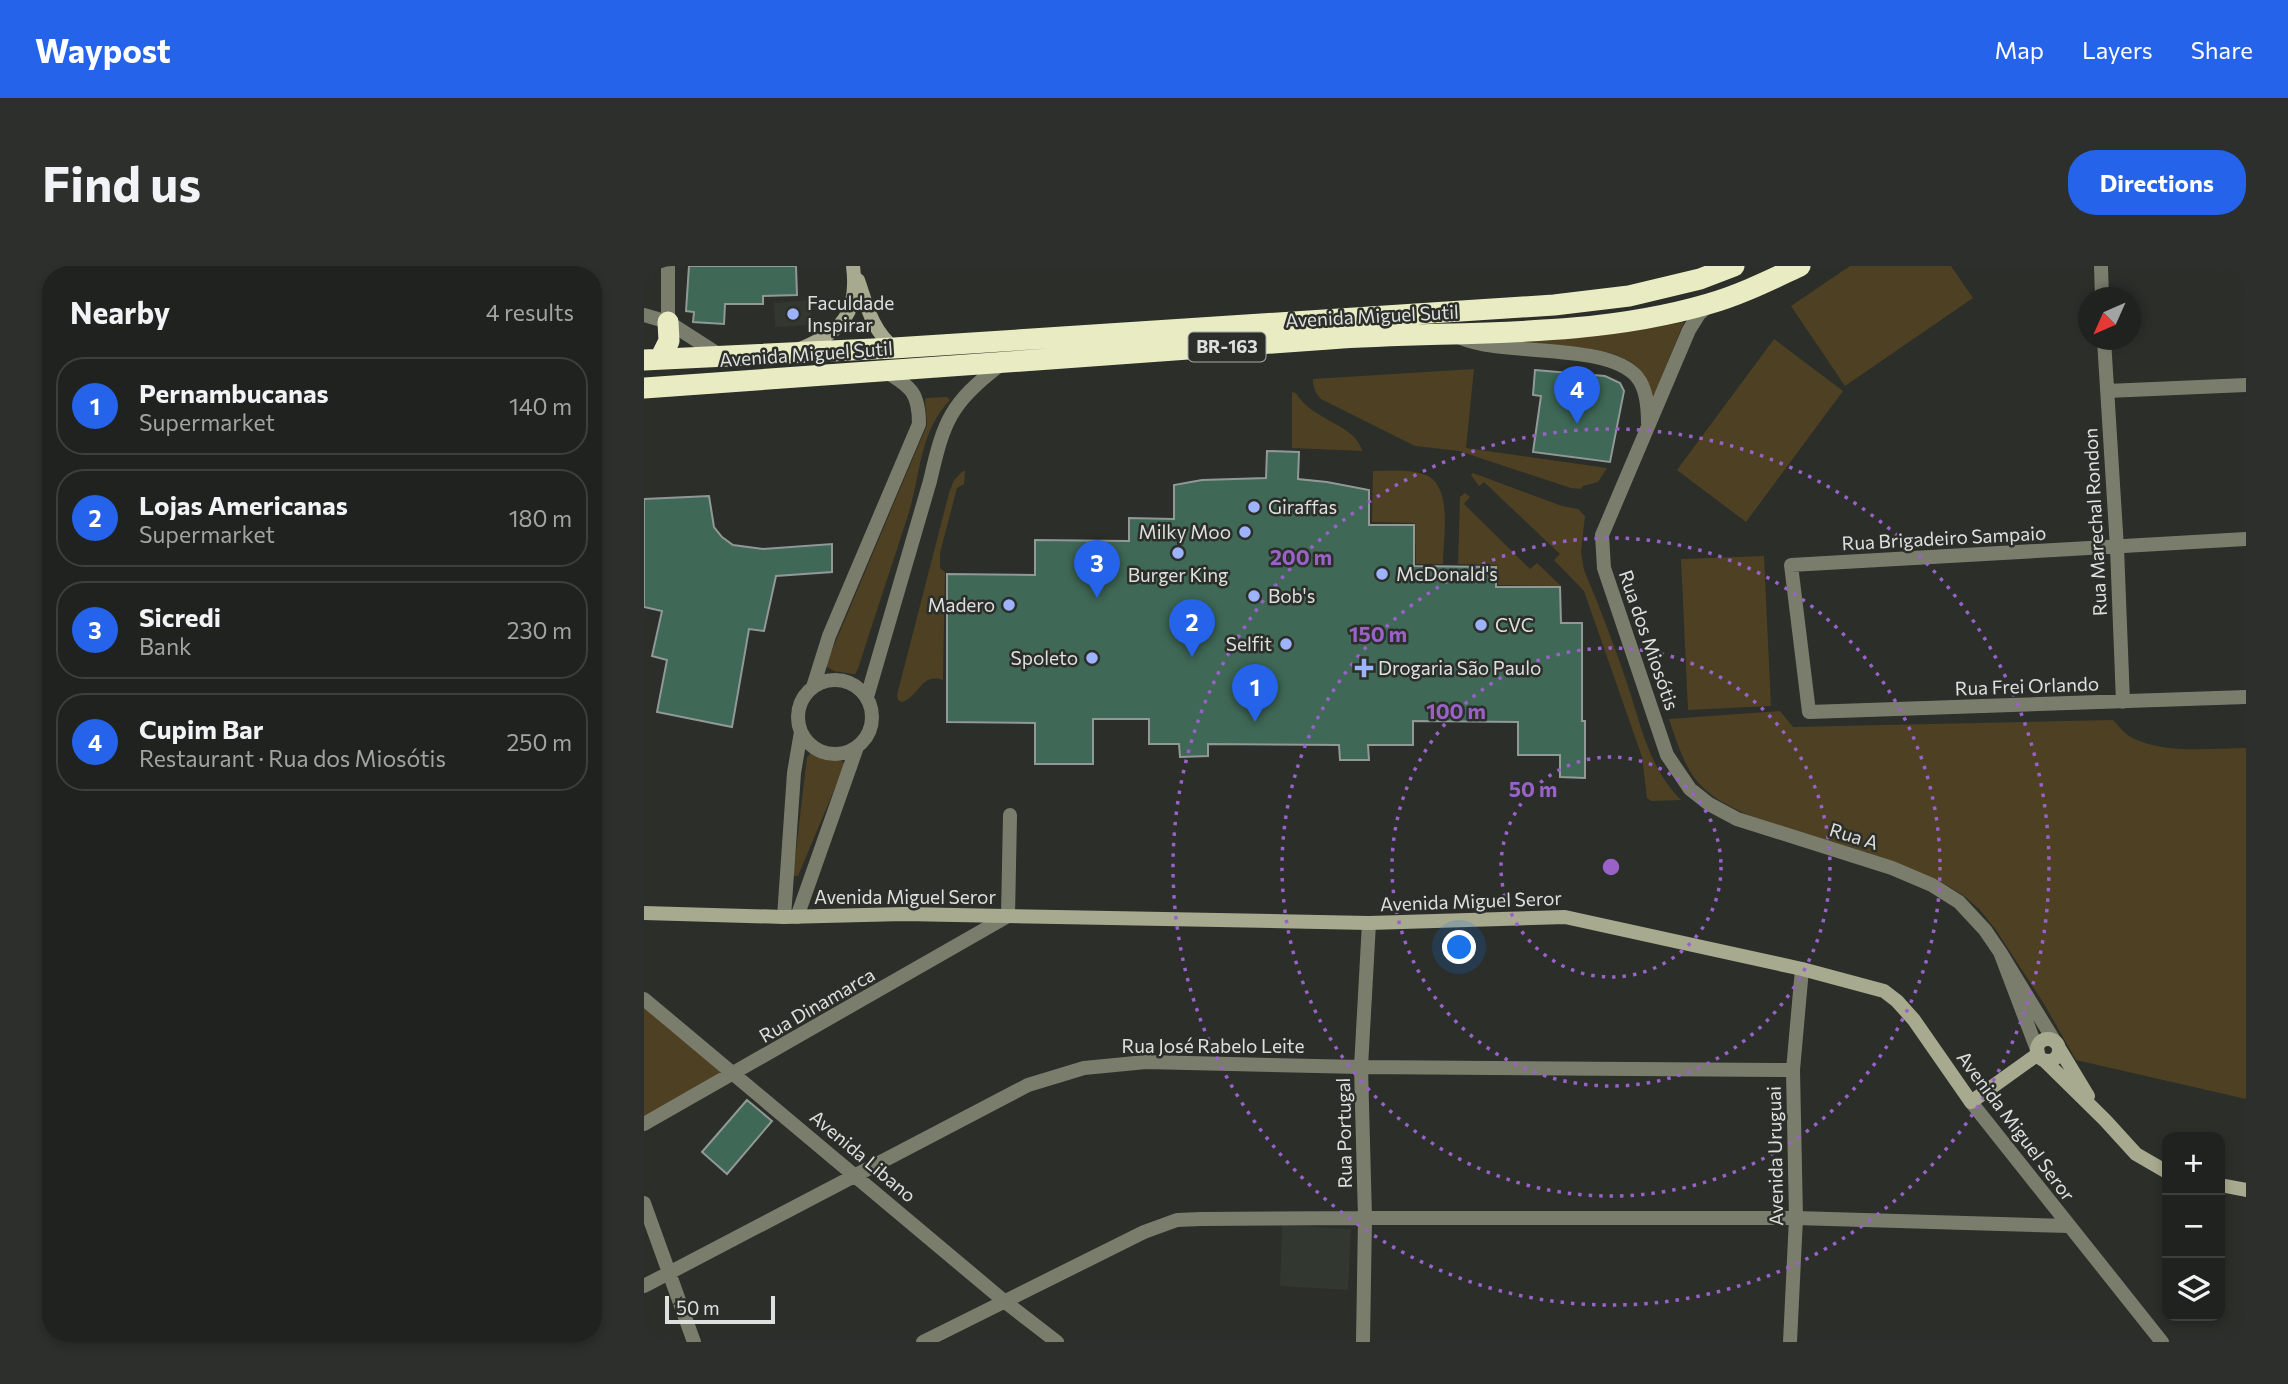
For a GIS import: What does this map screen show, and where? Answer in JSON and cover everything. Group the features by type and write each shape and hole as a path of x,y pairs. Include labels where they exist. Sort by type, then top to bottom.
{"highway":[{"name":"Avenida Miguel Sutil","path":"652,359 786,355 1554,305 1629,296 1700,279 1734,266"},
{"name":"Avenida Miguel Sutil","path":"644,388 1000,365 1371,336 1456,335 1598,325 1647,318 1711,303 1800,266"},
{"path":"652,359 669,341 667,322"}],"street":[{"path":"667,322 668,266"},
{"path":"853,266 872,323 883,339 894,348"},
{"path":"786,355 826,336 846,318 853,305 856,287 853,266"},
{"path":"2101,266 2102,287"},
{"name":"Rua dos Miosótis","path":"1682,780 1667,755 1604,568 1602,536 1689,330 1699,314 1711,303"},
{"path":"644,315 667,322 721,356"},
{"name":"Rua dos Miosótis","path":"1456,335 1472,343 1492,347 1595,357 1622,366 1639,379 1645,394 1648,432"},
{"name":"Rua Marechal Rondon","path":"2105,350 2123,702"},
{"path":"867,697 946,422 961,398 1000,365"},
{"path":"813,687 829,636 919,424 919,404 912,390 886,372"},
{"path":"2107,391 2246,385"},
{"name":"Rua Brigadeiro Sampaio","path":"1808,712 1791,565 2246,539"},
{"path":"834,679 845,681 856,686 867,697 872,715 871,726 857,747 790,917 794,773 801,732 799,707 804,696 813,687 834,679"},
{"name":"Rua Frei Orlando","path":"1808,712 2246,697"},
{"path":"801,732 816,748 825,752 836,754 857,747"},
{"name":"Rua A","path":"1682,780 1699,797 1737,819 1892,868 1932,885 1959,902 1985,930 2000,952 2105,1119"},
{"path":"1008,916 1010,815"},
{"name":"Avenida Miguel Seror","path":"644,912 790,917 904,914 1369,923 1565,917 1802,969 1884,991 1898,1001 1914,1020 1971,1102 2162,1342"},
{"name":"Rua Dinamarca","path":"644,1124 1008,916"},
{"name":"Rua Portugal","path":"1363,1342 1365,1217 1361,1067 1369,923"},
{"name":"Rua A","path":"2000,952 2040,1055 2105,1119 2136,1154 2162,1168"},
{"name":"Avenida Uruguai","path":"1790,1342 1796,1217 1793,1070 1802,969"},
{"name":"Avenida Libano","path":"644,999 1004,1301 1057,1342"},
{"path":"1971,1102 2040,1055 2039,1045 2045,1040 2057,1045"},
{"name":"Rua José Rabelo Leite","path":"644,1286 1028,1085 1084,1068 1146,1062 1361,1067 1793,1070"},
{"path":"2225,1186 2246,1190"},
{"path":"644,1203 694,1342"},
{"path":"923,1342 1143,1232 1177,1220 1796,1217 2069,1226"}],"shaded area":[{"path":"1850,266 1951,266 1973,298 1845,386 1791,306"},
{"name":"Faculdade Inspirar","path":"810,300 812,325 775,327 774,303"},
{"path":"1684,322 1653,398 1642,373 1632,363 1618,356 1584,348 1516,345 1516,341 1600,335"},
{"path":"1774,339 1843,391 1746,522 1677,470"},
{"path":"1474,369 1466,448 1607,468 1598,482 1581,489 1571,488 1459,451 1415,446 1321,399 1313,382 1313,379"},
{"path":"1292,392 1312,410 1352,435 1362,451 1292,448"},
{"path":"947,397 950,400 932,426 922,454 908,515 858,669 855,674 834,671 827,667 827,662 927,425 925,400"},
{"path":"963,471 964,484 957,488 940,553 940,568 945,572 943,680 930,679 902,702 897,695 949,493 954,480"},
{"path":"1373,471 1411,471 1433,479 1439,488 1445,513 1443,564 1416,564 1415,523 1372,522"},
{"path":"1473,473 1562,506 1578,509 1585,516 1581,552 1584,570 1617,655 1647,745 1661,774 1681,800 1651,801 1647,798 1642,757 1584,591 1554,560 1560,554 1484,482 1479,486 1471,475"},
{"path":"1465,493 1470,497 1464,504 1530,569 1537,563 1561,586 1498,585 1497,565 1458,564 1460,497"},
{"path":"1764,556 1771,706 1688,710 1681,559"},
{"path":"1780,711 1793,727 2113,720 2129,736 2156,746 2186,749 2246,748 2246,1099 2076,1060 1996,930 1963,895 1936,879 1751,816 1717,799 1696,780 1682,755 1669,719"},
{"path":"810,754 839,759 845,764 798,876 793,876 807,757"},
{"path":"644,1005 726,1073 644,1118"},
{"path":"1282,1225 1351,1229 1348,1290 1280,1286"}],"building":[{"path":"689,266 796,266 797,295 763,296 763,304 725,304 724,324 693,322 694,312 686,311"},
{"path":"1535,370 1605,376 1620,383 1624,391 1610,462 1533,452 1541,396 1533,395"},
{"path":"1267,451 1299,452 1298,479 1369,490 1369,525 1414,525 1414,566 1496,567 1496,587 1560,587 1561,623 1582,623 1585,778 1560,777 1560,755 1518,755 1518,722 1413,721 1413,745 1368,745 1369,760 1340,760 1339,745 1208,744 1208,756 1180,757 1179,744 1149,744 1149,719 1093,719 1093,764 1035,764 1035,723 947,722 947,574 1035,575 1035,540 1129,541 1129,518 1174,519 1174,485 1202,480 1266,478"},
{"path":"709,496 714,527 733,545 763,549 832,544 832,572 776,576 764,631 749,629 732,727 657,712 667,660 652,656 662,611 644,607 644,499"},
{"path":"747,1100 772,1121 727,1174 702,1152"}],"place":[{"name":"Faculdade Inspirar","path":"793,314"},
{"name":"Cupim Bar","path":"1577,424"},
{"name":"Giraffas","path":"1254,507"},
{"name":"Milky Moo","path":"1245,532"},
{"name":"Burger King","path":"1178,553"},
{"name":"McDonald's","path":"1382,574"},
{"name":"Bob's","path":"1254,596"},
{"name":"Sicredi","path":"1097,598"},
{"name":"Madero","path":"1009,605"},
{"name":"CVC","path":"1481,625"},
{"name":"Selfit","path":"1286,644"},
{"name":"Lojas Americanas","path":"1192,657"},
{"name":"Spoleto","path":"1092,658"},
{"name":"Drogaria São Paulo","path":"1364,668"},
{"name":"Pernambucanas","path":"1255,722"}]}
